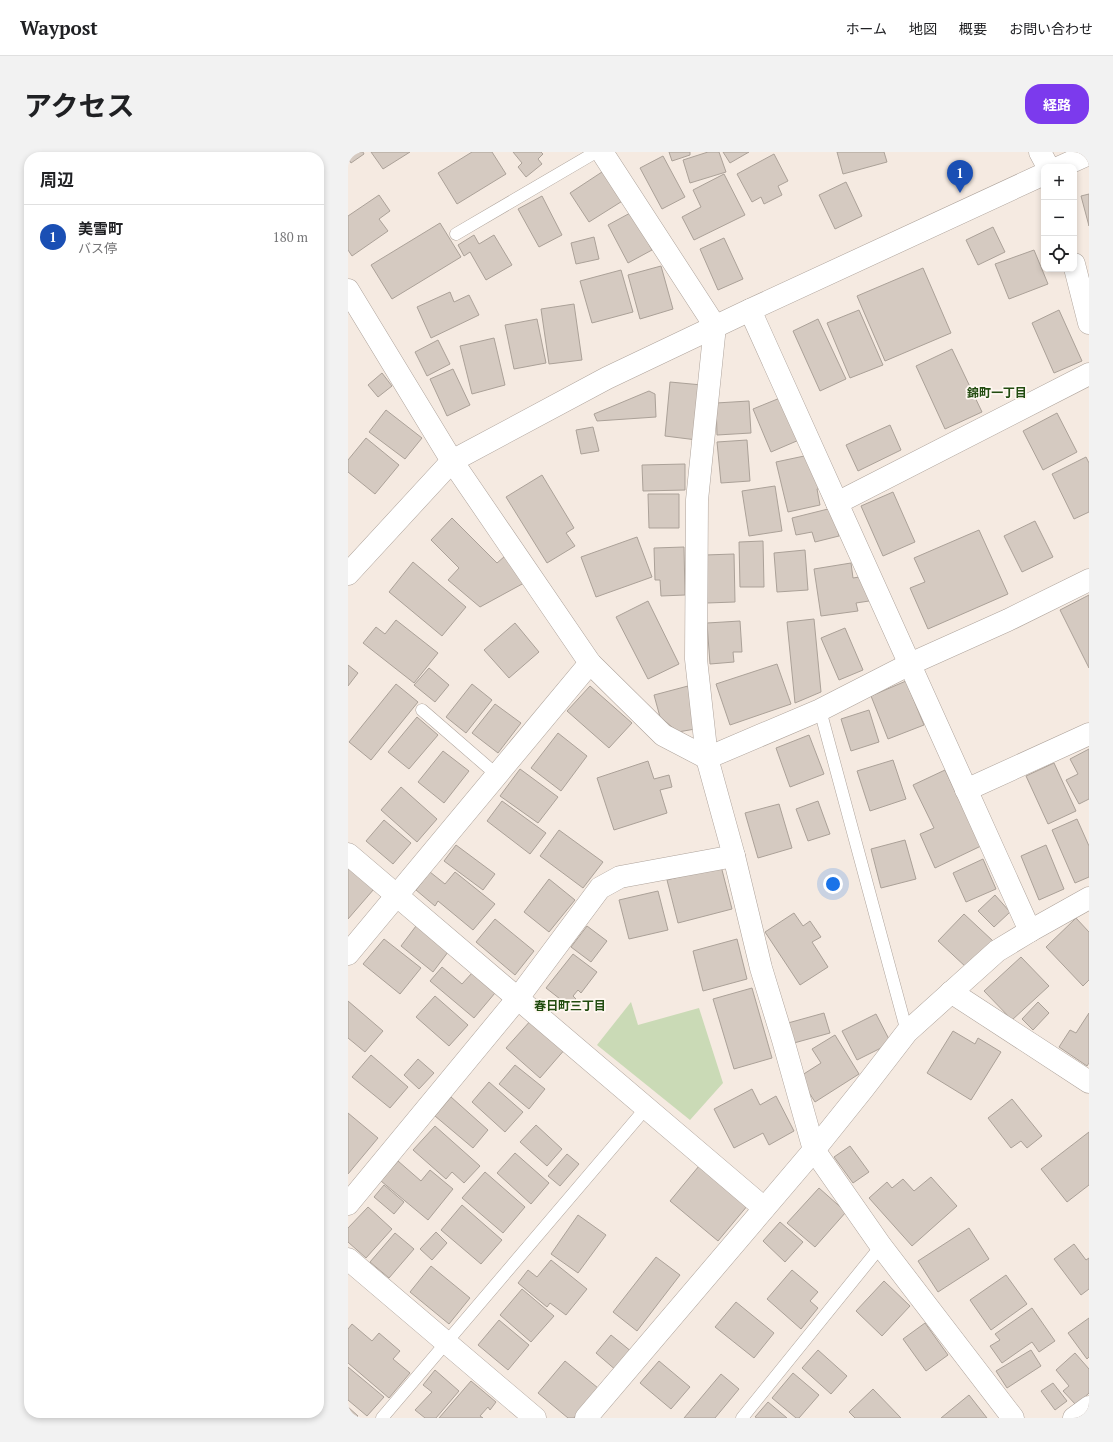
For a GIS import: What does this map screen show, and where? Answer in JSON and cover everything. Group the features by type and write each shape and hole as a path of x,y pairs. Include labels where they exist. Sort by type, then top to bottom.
{"street":[{"path":"1040,152 1046,164"},
{"path":"607,154 715,326 697,500 696,659 707,758 734,856 761,968 814,1150 881,1246 1013,1418"},
{"path":"1067,164 1089,154"},
{"path":"348,574 452,461 607,378 715,326 1041,175"},
{"path":"1076,272 1089,323"},
{"path":"348,290 452,461 590,663 663,735 707,758"},
{"path":"750,310 1030,930"},
{"path":"837,503 1089,374"},
{"path":"707,758 820,710 910,664 1008,620 1089,580"},
{"path":"348,954 590,663"},
{"path":"966,790 1089,734"},
{"path":"348,854 764,1208"},
{"path":"348,1204 518,998 600,888 620,877 734,856"},
{"path":"586,1418 814,1150 907,1032 997,951 1030,930 1089,898"},
{"path":"951,992 1089,1082"},
{"path":"348,1259 535,1418"},
{"path":"1074,1418 1089,1407"}],"lane":[{"path":"456,234 607,154"},
{"path":"422,710 497,774"},
{"path":"820,710 907,1032"},
{"path":"382,1418 646,1108"},
{"path":"742,1418 881,1246"}],"green space":[{"path":"631,1002 638,1025 699,1008 723,1083 690,1120 597,1045"}],"building":[{"path":"348,152 363,152 364,154 351,163 348,158"},
{"path":"371,152 410,152 383,169"},
{"path":"472,152 492,152 506,174 457,204 438,173"},
{"path":"513,152 541,152 543,154 538,159 542,164 526,177 518,167 522,163"},
{"path":"669,152 690,152 690,155 672,161"},
{"path":"708,152 719,152 726,172 690,183 683,160"},
{"path":"723,152 749,152 730,163"},
{"path":"837,152 884,152 887,162 843,174"},
{"path":"774,154 788,181 778,186 782,195 764,204 761,197 752,202 737,174"},
{"path":"663,156 685,197 662,209 640,168"},
{"path":"605,170 624,200 589,222 570,193"},
{"path":"724,174 745,215 694,240 682,217 701,207 693,190"},
{"path":"846,182 862,216 835,229 819,195"},
{"path":"1089,194 1089,226 1081,196"},
{"path":"379,195 390,211 379,219 388,231 352,256 348,250 348,216"},
{"path":"542,196 562,235 539,247 518,209"},
{"path":"632,212 652,250 628,263 608,225"},
{"path":"440,223 461,257 392,299 371,265"},
{"path":"993,227 1005,252 978,265 966,240"},
{"path":"474,235 479,244 494,235 512,265 486,280 470,252 464,256 458,245"},
{"path":"594,237 599,259 576,264 571,243"},
{"path":"724,238 743,279 718,290 700,249"},
{"path":"1034,250 1041,267 1041,272 1043,272 1048,284 1009,299 995,264"},
{"path":"661,266 673,309 640,319 628,275"},
{"path":"923,268 951,333 885,361 857,296"},
{"path":"621,270 633,312 592,323 580,281"},
{"path":"450,292 454,302 469,295 479,315 431,338 417,307"},
{"path":"574,304 582,360 549,364 541,309"},
{"path":"859,310 883,365 850,378 827,323"},
{"path":"1059,310 1082,361 1054,373 1032,323"},
{"path":"537,319 546,363 514,369 505,325"},
{"path":"818,319 846,379 820,391 793,331"},
{"path":"494,338 505,385 472,394 460,346"},
{"path":"438,340 450,364 427,376 415,352"},
{"path":"952,349 982,412 945,429 916,366"},
{"path":"453,369 470,405 447,416 430,379"},
{"path":"382,373 392,386 378,397 368,385"},
{"path":"670,382 702,385 697,440 665,436"},
{"path":"649,391 655,394 656,417 597,421 594,414"},
{"path":"780,398 799,440 771,452 753,409"},
{"path":"749,401 751,433 717,435 716,403"},
{"path":"386,410 422,438 405,459 369,432"},
{"path":"1057,413 1077,452 1043,470 1023,431"},
{"path":"890,425 901,450 858,471 846,445"},
{"path":"593,427 599,451 581,454 576,430"},
{"path":"366,438 399,465 375,494 348,472 348,460"},
{"path":"747,440 750,481 721,483 717,442"},
{"path":"809,455 821,488 817,489 820,505 788,512 776,462"},
{"path":"1086,457 1089,463 1089,512 1074,519 1052,474"},
{"path":"685,464 685,490 643,491 642,465"},
{"path":"542,475 574,528 566,533 575,546 547,563 506,497"},
{"path":"775,486 782,531 749,536 742,491"},
{"path":"893,492 915,542 883,556 861,506"},
{"path":"648,494 679,494 679,528 649,528"},
{"path":"832,508 839,536 815,542 812,532 796,535 792,518"},
{"path":"452,518 497,563 505,556 524,583 480,607 448,580 459,568 431,540"},
{"path":"1035,521 1053,557 1022,572 1004,536"},
{"path":"979,530 1008,594 928,629 910,588 925,582 914,558"},
{"path":"637,537 652,577 596,597 581,557"},
{"path":"763,541 764,587 740,587 739,542"},
{"path":"684,547 685,595 661,596 660,580 655,580 654,548"},
{"path":"805,550 808,590 777,592 774,553"},
{"path":"734,554 735,602 707,603 705,555"},
{"path":"413,562 466,607 442,636 389,592"},
{"path":"851,563 853,578 866,576 869,601 856,603 858,611 821,616 814,569"},
{"path":"1089,595 1089,668 1060,610"},
{"path":"648,601 679,664 648,679 616,617"},
{"path":"814,619 821,692 795,703 787,622"},
{"path":"396,620 438,653 414,683 363,643 376,627 385,634"},
{"path":"740,621 742,652 733,652 734,662 710,664 707,623"},
{"path":"515,623 539,652 509,678 484,650"},
{"path":"845,628 863,670 839,680 821,638"},
{"path":"777,664 791,704 730,725 716,684"},
{"path":"348,665 358,673 348,686"},
{"path":"429,668 449,685 435,702 414,685"},
{"path":"906,681 924,725 888,739 871,696"},
{"path":"396,684 418,702 371,760 349,742"},
{"path":"472,684 492,700 466,733 446,717"},
{"path":"590,686 632,723 609,748 567,711"},
{"path":"688,686 695,729 678,732 660,717 654,695"},
{"path":"495,704 521,723 498,753 472,733"},
{"path":"869,710 879,742 851,751 841,719"},
{"path":"417,717 438,735 409,769 388,752"},
{"path":"558,733 587,756 561,791 531,768"},
{"path":"809,735 824,774 790,787 776,748"},
{"path":"1089,749 1089,799 1079,804 1066,780 1078,774 1070,759"},
{"path":"443,751 469,771 444,803 418,782"},
{"path":"893,760 906,799 870,811 857,771"},
{"path":"648,761 654,779 669,775 672,787 660,790 667,813 614,830 597,778"},
{"path":"1054,763 1076,811 1048,824 1026,776"},
{"path":"520,769 558,797 538,823 500,796"},
{"path":"945,770 981,846 935,868 920,834 934,828 913,785"},
{"path":"401,787 437,819 417,842 381,810"},
{"path":"502,801 546,833 530,854 487,821"},
{"path":"818,801 830,834 808,841 796,809"},
{"path":"779,804 792,848 758,858 745,813"},
{"path":"1077,819 1089,846 1089,877 1075,883 1052,830"},
{"path":"384,820 411,843 393,864 366,841"},
{"path":"559,830 603,862 583,888 540,856"},
{"path":"905,840 916,879 881,888 871,849"},
{"path":"456,845 495,874 483,890 444,861"},
{"path":"1046,845 1064,889 1039,900 1021,856"},
{"path":"983,859 996,889 966,902 953,873"},
{"path":"348,866 374,889 348,919"},
{"path":"721,866 732,909 678,923 667,880"},
{"path":"430,872 445,884 455,872 495,904 473,930 438,901 435,906 416,890"},
{"path":"549,879 575,900 549,932 524,912"},
{"path":"658,891 668,930 629,939 619,900"},
{"path":"995,895 1010,912 994,927 978,911"},
{"path":"794,913 803,926 810,921 821,937 812,942 828,967 800,985 765,932"},
{"path":"964,914 993,941 967,968 938,941"},
{"path":"1076,918 1089,932 1089,980 1083,986 1046,947"},
{"path":"495,919 534,951 515,975 476,942"},
{"path":"416,926 448,952 433,972 401,946"},
{"path":"587,926 607,941 591,962 571,947"},
{"path":"384,939 421,968 400,994 363,964"},
{"path":"737,939 747,979 703,991 693,951"},
{"path":"573,954 597,972 581,993 578,990 573,996 576,999 569,1006 546,988"},
{"path":"1021,957 1049,986 1012,1020 984,991"},
{"path":"442,967 462,984 472,973 495,993 474,1018 430,981"},
{"path":"752,988 772,1058 734,1069 713,999"},
{"path":"435,996 468,1025 449,1046 416,1017"},
{"path":"348,1001 383,1031 365,1052 348,1038"},
{"path":"1038,1002 1049,1013 1033,1030 1022,1019"},
{"path":"824,1013 830,1033 794,1043 788,1023"},
{"path":"1089,1013 1089,1063 1087,1066 1059,1047 1070,1030 1076,1033"},
{"path":"876,1014 891,1043 857,1060 842,1031"},
{"path":"532,1019 566,1048 540,1078 506,1048"},
{"path":"953,1031 975,1044 978,1038 1001,1052 971,1100 927,1073"},
{"path":"835,1035 859,1074 815,1102 799,1077 821,1063 812,1049"},
{"path":"371,1055 408,1087 390,1108 352,1077"},
{"path":"418,1059 434,1073 419,1089 404,1075"},
{"path":"515,1065 545,1089 529,1109 499,1084"},
{"path":"489,1082 523,1112 505,1132 472,1102"},
{"path":"752,1089 760,1105 776,1096 794,1131 769,1145 763,1133 734,1148 714,1109"},
{"path":"451,1097 488,1130 473,1148 435,1116"},
{"path":"1012,1099 1042,1136 1027,1148 1021,1141 1011,1148 988,1118"},
{"path":"348,1113 378,1138 348,1174"},
{"path":"536,1125 562,1149 547,1166 520,1142"},
{"path":"435,1126 480,1166 464,1183 452,1172 446,1179 413,1150"},
{"path":"1089,1132 1089,1185 1067,1202 1041,1169"},
{"path":"850,1146 869,1172 853,1183 834,1157"},
{"path":"515,1153 549,1183 531,1204 497,1173"},
{"path":"567,1154 579,1164 560,1186 548,1176"},
{"path":"398,1161 421,1181 430,1170 453,1189 428,1220 381,1181"},
{"path":"699,1166 748,1205 718,1241 670,1201"},
{"path":"485,1172 525,1207 503,1233 462,1198"},
{"path":"931,1177 957,1206 912,1246 869,1198 887,1182 892,1188 903,1179 914,1191"},
{"path":"384,1185 404,1202 394,1214 374,1197"},
{"path":"819,1188 846,1212 815,1247 787,1223"},
{"path":"462,1205 502,1240 481,1264 441,1230"},
{"path":"368,1207 392,1229 366,1258 348,1242 348,1228"},
{"path":"578,1215 606,1235 578,1273 551,1254"},
{"path":"780,1222 803,1242 785,1262 763,1241"},
{"path":"969,1228 989,1259 938,1292 918,1261"},
{"path":"436,1232 447,1243 432,1260 420,1249"},
{"path":"395,1233 414,1249 389,1278 370,1262"},
{"path":"1074,1244 1086,1260 1089,1258 1089,1289 1081,1295 1054,1259"},
{"path":"656,1257 680,1275 637,1331 613,1312"},
{"path":"551,1260 587,1289 566,1315 550,1303 547,1307 518,1283 528,1270 537,1277"},
{"path":"431,1266 470,1298 449,1324 410,1292"},
{"path":"792,1270 818,1292 810,1301 818,1308 801,1329 767,1299"},
{"path":"1006,1275 1027,1304 991,1330 970,1300"},
{"path":"884,1281 910,1306 882,1336 856,1311"},
{"path":"522,1289 554,1316 531,1342 500,1315"},
{"path":"736,1302 774,1333 754,1358 715,1327"},
{"path":"1032,1308 1055,1341 1039,1352 1032,1342 1002,1363 990,1346 1000,1340 995,1334"},
{"path":"1089,1318 1089,1357 1087,1359 1068,1333"},
{"path":"499,1320 529,1345 508,1370 478,1345"},
{"path":"925,1323 948,1355 926,1371 903,1339"},
{"path":"352,1324 372,1341 379,1333 400,1351 393,1359 410,1373 389,1398 348,1363 348,1329"},
{"path":"611,1335 632,1352 617,1371 596,1353"},
{"path":"818,1350 847,1376 831,1394 802,1368"},
{"path":"1031,1350 1041,1366 1007,1388 996,1371"},
{"path":"1075,1353 1089,1369 1089,1393 1076,1405 1063,1391 1069,1386 1056,1370"},
{"path":"565,1361 598,1388 574,1418 568,1418 538,1393"},
{"path":"659,1361 690,1387 671,1409 640,1383"},
{"path":"348,1367 384,1397 367,1416 348,1400"},
{"path":"435,1370 459,1391 436,1418 425,1418 415,1410 432,1392 423,1385"},
{"path":"793,1373 819,1395 799,1418 796,1418 772,1398"},
{"path":"721,1374 739,1389 715,1418 684,1418"},
{"path":"471,1381 496,1402 490,1410 488,1407 480,1416 483,1418 439,1418"},
{"path":"1053,1383 1067,1401 1055,1410 1041,1391"},
{"path":"873,1389 901,1418 855,1418 849,1412"},
{"path":"969,1395 987,1418 941,1418"},
{"path":"768,1402 787,1418 755,1417"},
{"path":"348,1407 358,1416 356,1418 348,1418"}],"place":[{"name":"美雪町","path":"960,193"}],"district":[{"name":"錦町一丁目","path":"997,392"},
{"name":"春日町三丁目","path":"570,1005"}]}
